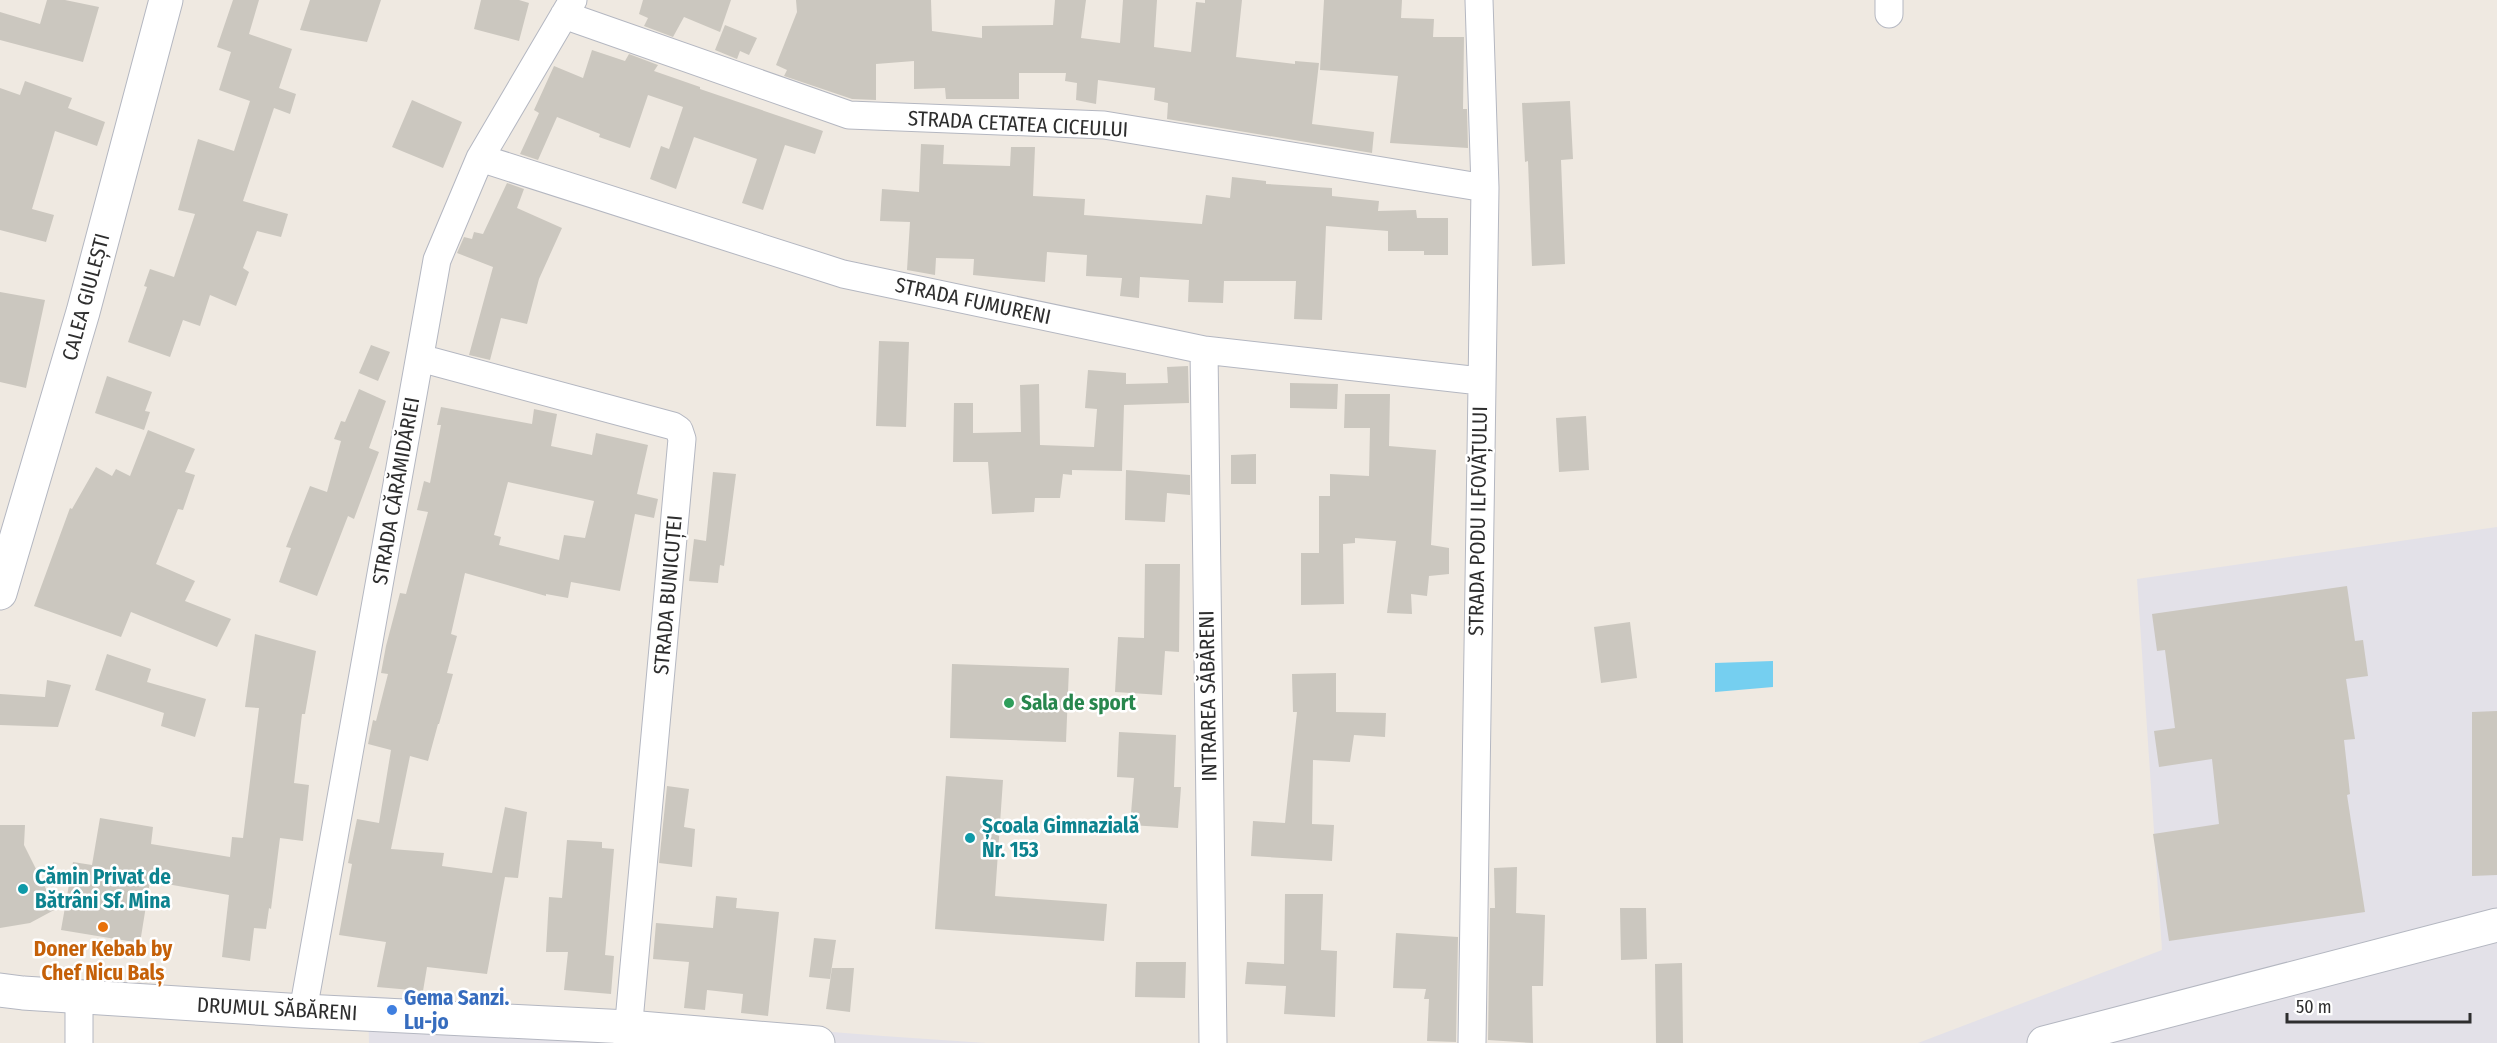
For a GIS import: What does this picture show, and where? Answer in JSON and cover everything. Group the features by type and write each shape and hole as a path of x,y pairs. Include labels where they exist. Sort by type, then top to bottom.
{"main road":[{"name":"CALEA GIULEȘTI","path":"0,593 83,312 166,0"},
{"path":"2044,1043 2497,925"},
{"name":"DRUMUL SĂBĂRENI","path":"0,969 12,992 628,1035 818,1043"}],"street":[{"name":"STRADA PODU ILFOVĂȚULUI","path":"1472,1043 1480,381 1485,188 1479,0"},
{"name":"STRADA CETATEA CICEULUI","path":"569,7 849,115 1104,125 1485,188"},
{"name":"STRADA CĂRĂMIDĂRIEI","path":"303,1011 437,260 480,158 569,7"},
{"name":"STRADA FUMURENI","path":"480,158 843,274 1204,350 1480,381"},
{"name":"INTRAREA SĂBĂRENI","path":"1204,350 1213,1043"},
{"name":"STRADA BUNICUȚEI","path":"420,358 673,426 679,430 682,439 628,1035"},
{"path":"79,997 79,1043"}],"shaded area":[{"path":"2497,527 2497,1043 1918,1043 2162,950 2137,579"},
{"path":"368,996 883,1036 986,1043 369,1043"}],"water":[{"path":"1773,661 1773,687 1715,692 1715,663"}],"building":[{"path":"47,0 65,0 99,7 83,62 0,40 0,12 40,24"},
{"path":"233,0 259,0 249,34 292,49 279,88 296,94 290,114 274,108 243,201 288,214 281,237 257,231 243,268 249,272 236,306 210,295 200,326 183,320 170,357 128,342 147,287 144,286 150,269 174,277 195,214 178,210 198,139 234,151 250,101 219,90 231,52 217,47"},
{"path":"310,0 381,0 367,42 300,30"},
{"path":"481,0 519,0 529,3 519,41 474,29"},
{"path":"643,0 731,0 720,32 684,17 673,37 644,26 648,18 639,14"},
{"path":"796,0 931,0 932,31 982,38 982,26 1053,25 1055,0 1086,0 1081,38 1120,43 1123,0 1157,0 1154,47 1191,52 1196,2 1242,0 1236,57 1295,64 1295,61 1319,63 1312,124 1374,132 1372,153 1167,119 1168,103 1154,100 1155,88 1098,80 1096,104 1076,100 1077,83 1065,81 1066,73 1019,73 1019,99 946,99 945,88 914,89 914,61 876,64 876,100 852,99 784,76 787,70 776,65 797,12"},
{"path":"1324,0 1402,0 1401,18 1434,19 1433,37 1464,37 1463,109 1467,109 1468,148 1390,143 1398,76 1320,70"},
{"path":"725,25 757,38 749,55 740,51 737,59 715,50"},
{"path":"592,50 625,61 629,54 658,65 654,71 823,131 815,154 785,145 763,210 742,203 757,159 694,137 676,189 650,179 661,146 669,149 683,107 648,95 630,148 599,137 600,134 557,117 538,160 520,154 539,113 534,110 554,66 583,78"},
{"path":"25,81 72,98 68,108 105,122 97,146 55,131 32,209 54,215 46,242 0,230 0,88 20,95"},
{"path":"412,100 462,122 443,168 392,147"},
{"path":"1570,101 1573,159 1561,160 1565,264 1532,266 1528,161 1525,162 1522,103"},
{"path":"921,144 944,145 943,164 1010,166 1011,147 1035,147 1033,196 1085,199 1084,215 1202,224 1206,195 1230,198 1232,177 1266,181 1266,184 1332,188 1332,196 1379,201 1378,211 1416,210 1417,218 1448,218 1448,255 1424,255 1424,251 1388,251 1388,231 1326,226 1322,320 1294,319 1296,281 1224,281 1223,303 1188,302 1189,280 1140,277 1139,298 1120,296 1122,278 1086,276 1087,255 1047,252 1045,282 973,275 974,259 936,258 935,275 907,270 910,222 880,221 882,189 919,192"},
{"path":"507,183 524,189 517,208 562,228 539,279 527,324 501,318 490,360 469,355 493,267 457,253 464,237 472,239 474,232 483,234"},
{"path":"0,292 45,300 26,388 0,382"},
{"path":"879,341 909,342 906,427 876,426"},
{"path":"371,345 390,352 378,381 359,373"},
{"path":"1188,366 1189,403 1124,405 1122,471 1072,470 1072,475 1063,474 1060,498 1035,498 1034,512 992,514 988,462 953,462 954,403 973,403 973,433 1021,432 1020,385 1039,384 1040,445 1094,447 1097,409 1085,408 1088,370 1126,373 1126,384 1168,383 1167,367"},
{"path":"107,376 152,392 145,411 150,412 144,430 95,413"},
{"path":"1290,383 1338,384 1337,409 1290,408"},
{"path":"359,389 386,401 369,448 379,452 354,519 348,516 317,596 279,582 291,548 286,547 310,486 327,492 341,441 334,439 341,421 345,422"},
{"path":"1345,394 1390,394 1389,446 1436,450 1431,545 1449,548 1449,574 1429,576 1427,596 1411,594 1412,614 1387,613 1396,541 1355,538 1355,543 1343,544 1344,604 1301,605 1301,553 1319,553 1319,496 1330,496 1330,474 1369,476 1370,428 1344,428"},
{"path":"441,407 532,424 534,409 557,414 551,446 592,455 596,433 648,445 637,494 658,499 654,518 635,514 620,591 571,582 568,598 546,594 546,596 465,573 451,634 457,636 447,673 453,674 428,761 410,756 391,849 444,853 442,866 492,873 505,807 527,812 518,878 505,877 487,974 427,967 423,991 377,987 386,942 339,935 352,864 348,863 357,819 379,823 391,750 368,744 388,674 381,673 386,646 400,593 406,594 428,512 417,510 424,481 430,483 441,425 437,425","holes":["508,482 594,501 585,538 564,535 559,560 499,545 501,537 494,535"]},
{"path":"1586,416 1589,470 1559,472 1556,418"},
{"path":"148,430 195,449 185,472 195,475 183,510 178,509 156,564 195,581 185,601 231,619 217,647 131,612 121,637 34,606 70,508 72,509 96,467 112,476 116,469 130,476"},
{"path":"1256,454 1256,484 1231,484 1231,455"},
{"path":"1126,470 1190,475 1190,495 1167,493 1165,522 1125,520"},
{"path":"713,472 736,474 724,566 720,565 718,583 689,581 694,539 706,541"},
{"path":"1145,564 1180,564 1179,652 1165,651 1162,695 1115,692 1118,637 1144,638"},
{"path":"2347,586 2355,641 2363,640 2368,676 2346,679 2355,739 2344,740 2350,794 2347,795 2365,912 2169,941 2153,834 2219,824 2212,759 2159,767 2154,731 2175,728 2165,650 2157,651 2152,614"},
{"path":"1630,622 1637,678 1601,683 1594,627"},
{"path":"255,634 316,651 305,714 302,714 294,783 309,785 303,841 280,838 271,909 269,908 266,929 254,928 250,961 222,957 229,895 150,881 140,943 61,930 73,862 92,865 100,818 153,827 151,844 230,857 232,837 243,838 259,708 245,707"},
{"path":"107,654 151,669 147,682 206,699 195,737 161,726 164,713 95,690"},
{"name":"Sala de sport","path":"952,664 1069,668 1066,742 950,738"},
{"path":"1336,673 1336,712 1386,713 1385,737 1354,735 1350,762 1313,760 1312,824 1334,825 1332,861 1251,856 1253,821 1285,823 1297,712 1293,712 1292,674"},
{"path":"47,680 71,685 58,727 0,725 0,694 45,697"},
{"path":"2497,711 2497,875 2472,876 2472,712"},
{"path":"1119,732 1176,735 1174,787 1181,787 1178,828 1130,825 1134,778 1117,777"},
{"name":"Școala Gimnazială Nr. 153","path":"946,776 1003,780 995,896 1107,904 1104,941 935,929"},
{"path":"667,786 689,789 684,827 695,829 692,867 659,863"},
{"name":"Cămin Privat de Bătrâni Sf. Mina","path":"0,825 25,825 24,845 56,909 30,923 0,928"},
{"path":"567,840 602,842 602,848 614,849 605,955 614,956 611,994 564,990 568,952 546,952 549,897 562,898"},
{"path":"1517,867 1516,913 1545,915 1543,986 1532,986 1533,1043 1488,1040 1490,908 1495,908 1494,868"},
{"path":"1285,894 1323,894 1321,950 1337,951 1335,1017 1284,1014 1286,986 1245,984 1247,962 1284,964"},
{"path":"716,896 737,898 736,908 779,912 768,1016 741,1013 743,994 707,990 705,1010 684,1008 689,962 653,959 656,923 713,928"},
{"path":"1620,908 1646,908 1647,959 1621,960"},
{"path":"1396,933 1458,937 1456,1042 1427,1041 1429,999 1424,999 1426,989 1393,988"},
{"path":"814,938 836,940 830,979 809,977"},
{"path":"1136,962 1186,962 1185,998 1135,997"},
{"path":"1682,963 1683,1043 1656,1043 1655,964"},
{"path":"832,968 854,968 850,1012 826,1009"}],"place":[{"name":"Sala de sport","path":"1009,703"},
{"name":"Școala Gimnazială Nr. 153","path":"970,838"},
{"name":"Cămin Privat de Bătrâni Sf. Mina","path":"23,889"},
{"name":"Doner Kebab by Chef Nicu Balș","path":"103,927"},
{"name":"Gema Sanzi. Lu-jo","path":"392,1010"}]}
